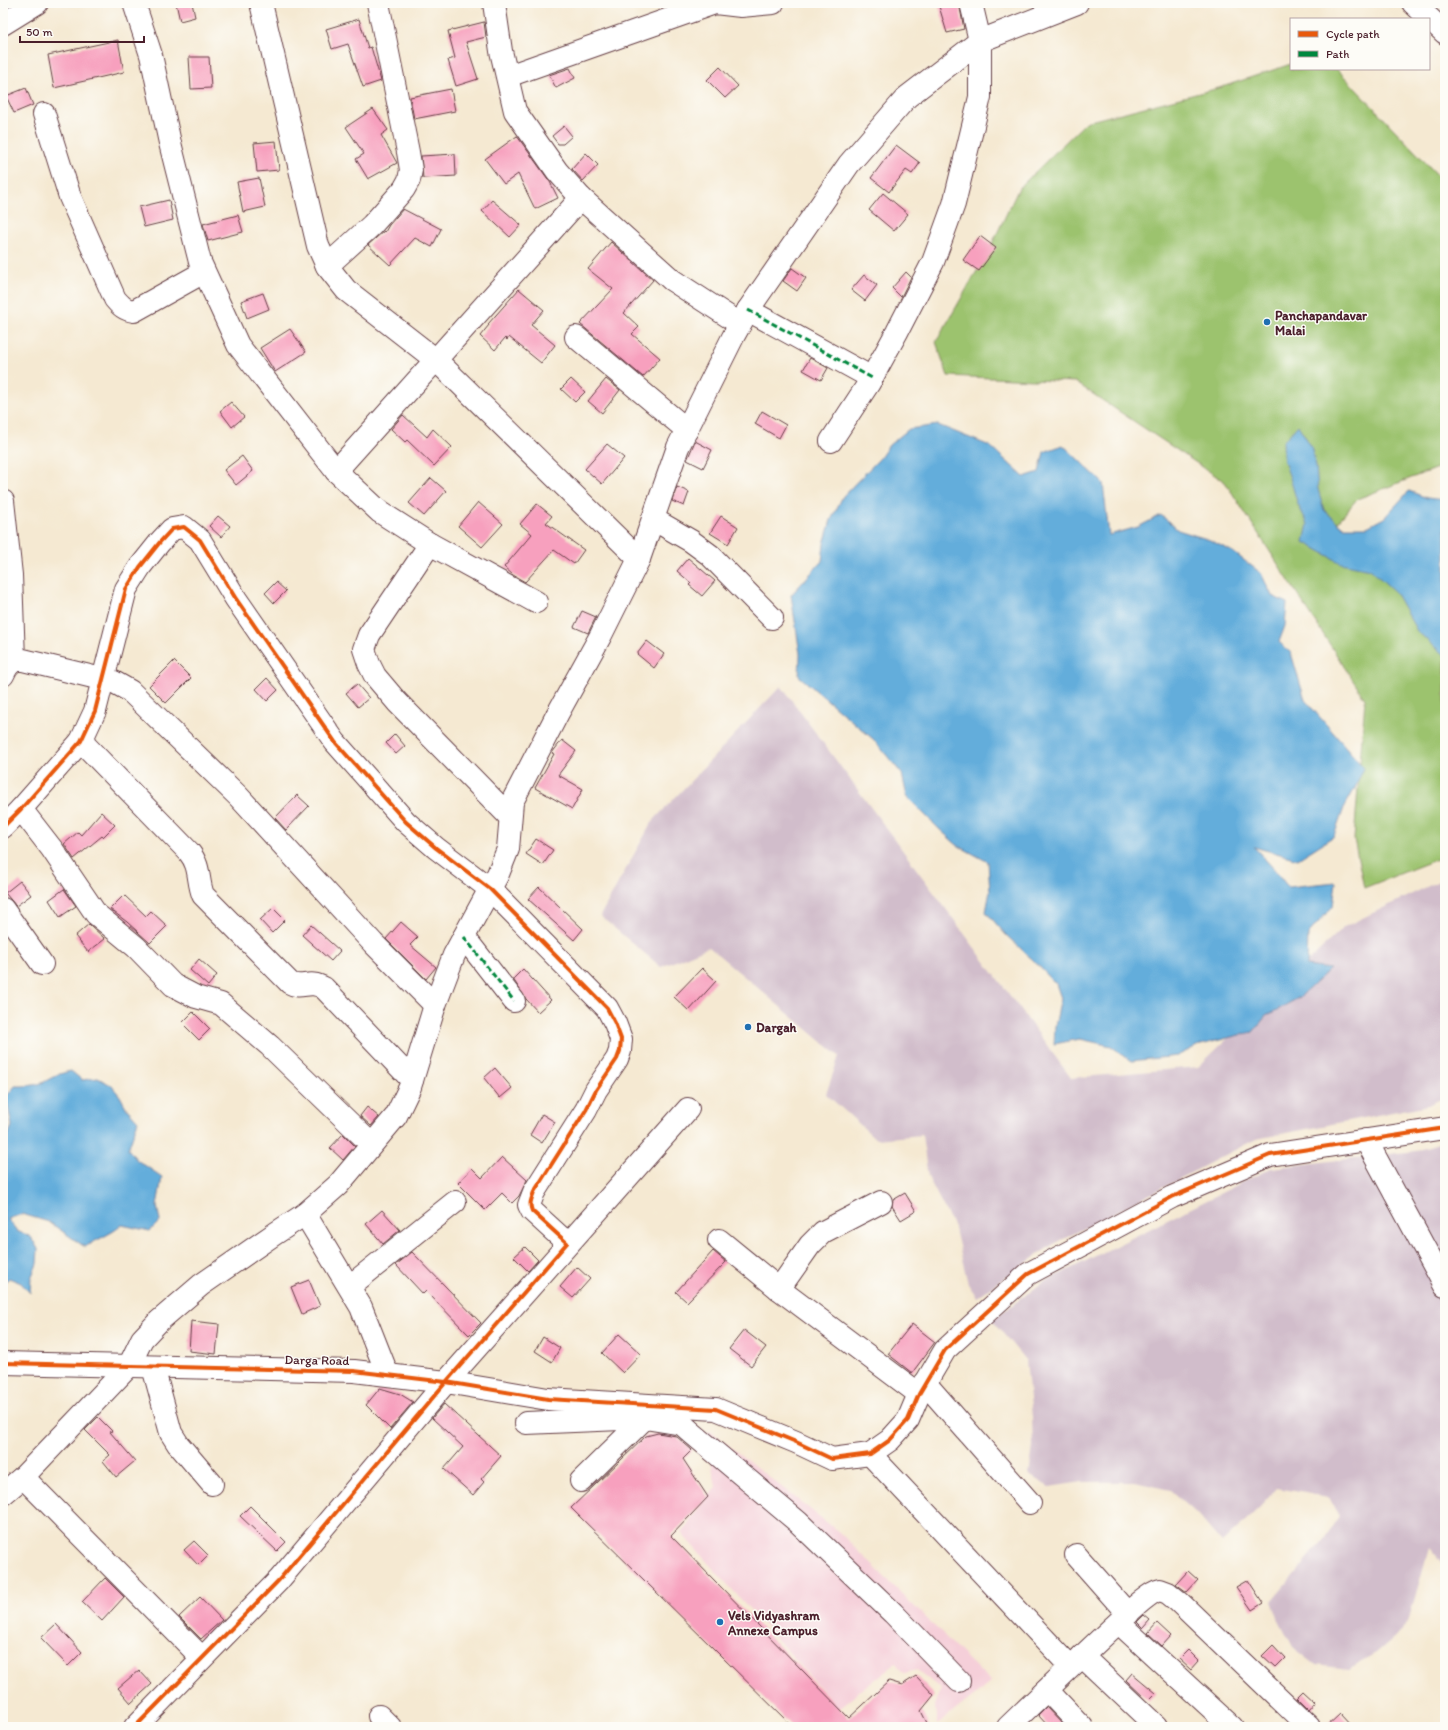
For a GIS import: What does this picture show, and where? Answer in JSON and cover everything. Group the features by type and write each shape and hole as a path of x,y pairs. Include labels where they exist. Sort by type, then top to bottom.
{"street":[{"path":"3,24 37,3"},
{"path":"134,3 151,55 170,143 200,262 238,345 336,471 380,512 430,544 536,602"},
{"path":"261,3 318,246 327,266 346,290 436,360 639,559"},
{"path":"327,266 372,225 404,190 409,180 411,170 378,3"},
{"path":"494,3 501,51 515,111 552,165 581,198 672,280 744,317 804,340 872,378"},
{"path":"508,76 716,3 741,6 773,3"},
{"path":"831,440 872,378 897,332 933,262 954,204 980,97 980,41 971,3"},
{"path":"3,1494 23,1477 129,1366 142,1339 159,1321 201,1285 276,1232 305,1214 338,1185 396,1116 412,1080 435,1005 454,955 490,890 508,849 512,802 558,713 601,636 639,559 678,447 744,317 849,164 907,97 980,41 1053,8 1077,3"},
{"path":"1412,3 1428,18"},
{"path":"1430,19 1445,33"},
{"path":"44,114 70,197 115,299 121,306 128,310 134,311 204,272"},
{"path":"336,471 581,198"},
{"path":"576,337 687,430"},
{"path":"3,501 11,575 8,668 23,660 114,682 130,691 227,785 373,943 435,1005"},
{"path":"653,519 691,541 710,555 772,618"},
{"path":"3,827 21,810 81,741 95,711 126,589 140,567 164,537 172,529 184,526 200,540 236,599 335,742 406,822 436,848 490,890 607,1008 615,1022 621,1039 620,1051 617,1059 596,1090 586,1110 534,1192 531,1200 530,1205 532,1211 567,1243"},
{"path":"430,544 370,635 364,649 375,676 397,702 510,818"},
{"path":"81,741 190,852 198,868 200,888 203,895 290,983 299,986 312,983 324,988 412,1080"},
{"path":"21,810 52,849 96,914 136,947 173,986 196,997 221,1004 270,1046 371,1144"},
{"path":"3,909 42,964"},
{"path":"464,937 514,1001"},
{"path":"135,1727 279,1580 446,1382 567,1243 688,1109"},
{"path":"526,1423 646,1411 716,1409 796,1442 832,1459 870,1454 890,1440 908,1420 922,1388 945,1350 1028,1274 1172,1197 1270,1155 1445,1128"},
{"path":"1366,1140 1445,1286"},
{"path":"350,1286 455,1202"},
{"path":"779,1289 810,1245 823,1232 881,1202"},
{"path":"305,1214 350,1286 361,1307 387,1373"},
{"path":"719,1240 779,1289 922,1388 1030,1503"},
{"name":"Darga Road","path":"3,1363 387,1373 548,1399 646,1411"},
{"path":"153,1367 171,1433 178,1444 212,1484"},
{"path":"581,1481 646,1411"},
{"path":"646,1411 682,1424 798,1522 893,1613 959,1681"},
{"path":"870,1454 1076,1661 1157,1727"},
{"path":"23,1477 202,1658"},
{"path":"1076,1555 1123,1618 1232,1727"},
{"path":"1008,1727 1123,1618 1155,1591 1164,1591 1179,1602 1309,1727"},
{"path":"1047,1690 1082,1727"}],"shaded area":[{"path":"781,686 1071,1078 1198,1067 1344,927 1445,878 1445,1097 1428,1105 1256,1139 1052,1245 977,1297 968,1284 955,1229 928,1177 922,1135 876,1139 826,1094 839,1056 709,947 661,967 600,916 652,822"},
{"path":"1445,1142 1445,1567 1429,1548 1408,1622 1391,1641 1377,1653 1348,1669 1316,1665 1293,1647 1278,1618 1272,1601 1321,1543 1339,1516 1328,1497 1277,1488 1260,1507 1222,1543 1196,1513 1170,1490 1134,1482 1082,1482 1049,1487 1029,1475 1033,1447 1032,1416 1026,1361 992,1320 1042,1283 1271,1168 1416,1151"},
{"path":"710,1431 839,1532 991,1682 937,1725 935,1706 941,1689 917,1670 904,1673 896,1663 839,1708 681,1533 716,1487 706,1436"}],"green space":[{"path":"1290,64 1290,70 1338,70 1445,183 1445,465 1357,499 1326,536 1398,575 1445,652 1445,856 1364,888 1354,839 1365,699 1225,482 1075,382 948,376 936,342 989,250 1019,188 1086,122 1219,88"}],"water":[{"path":"938,425 990,446 1024,477 1039,472 1044,452 1063,445 1103,483 1109,535 1138,527 1161,515 1178,530 1210,540 1233,552 1261,573 1272,596 1287,603 1285,626 1279,642 1291,653 1305,700 1364,768 1344,808 1334,836 1298,859 1254,847 1288,887 1336,882 1333,906 1308,934 1307,966 1330,969 1300,997 1266,1016 1253,1032 1197,1046 1177,1056 1131,1061 1111,1046 1080,1039 1054,1044 1055,1026 1061,998 1056,984 1006,935 986,912 990,891 988,862 957,845 938,828 907,797 902,774 873,739 799,676 800,654 791,595 822,561 824,544 831,520 843,496 880,458 889,445 909,429"},
{"path":"1298,425 1311,446 1316,466 1318,489 1324,510 1343,527 1367,527 1384,518 1409,491 1427,498 1445,500 1445,656 1417,631 1395,592 1370,569 1341,563 1304,542 1308,524 1298,505 1284,461 1283,442"},
{"path":"71,1071 82,1080 98,1078 111,1085 120,1096 127,1109 138,1121 128,1149 137,1160 162,1177 157,1206 160,1221 150,1231 122,1225 113,1232 85,1247 49,1222 22,1214 8,1219 17,1231 31,1237 38,1249 37,1264 31,1278 30,1293 21,1283 9,1278 3,1284 3,1139 7,1138 12,1126 6,1097 15,1086 37,1084"}],"building":[{"path":"176,3 192,3 195,17 180,21"},
{"path":"938,3 959,3 964,29 947,33"},
{"path":"359,19 368,48 371,47 381,81 363,87 348,44 332,49 326,29"},
{"path":"484,22 486,37 466,42 478,79 456,86 448,60 455,58 448,31"},
{"path":"118,40 124,72 54,88 48,55"},
{"path":"189,57 209,57 211,88 191,89"},
{"path":"720,67 738,86 725,98 707,80"},
{"path":"570,68 575,78 556,88 549,75"},
{"path":"26,88 33,105 14,113 6,96"},
{"path":"451,89 455,111 414,119 410,97"},
{"path":"373,109 388,130 381,135 397,163 368,179 356,159 364,154 346,127"},
{"path":"564,126 572,136 563,144 558,144 552,136"},
{"path":"517,136 550,182 558,198 535,209 518,174 504,184 485,159"},
{"path":"276,141 279,170 257,172 254,143"},
{"path":"896,145 920,163 912,174 906,170 889,192 871,178"},
{"path":"586,153 598,165 583,181 572,169"},
{"path":"455,154 456,176 423,178 421,156"},
{"path":"259,178 265,207 243,212 237,182"},
{"path":"883,193 908,214 894,231 869,210"},
{"path":"169,200 173,220 144,227 139,207"},
{"path":"492,200 521,225 510,237 482,211"},
{"path":"403,209 441,229 432,247 415,238 390,265 368,245 384,231 385,232"},
{"path":"238,215 243,232 208,241 203,224"},
{"path":"980,236 996,248 979,271 963,260"},
{"path":"611,242 653,280 624,313 639,327 632,334 660,358 643,377 580,324 613,289 588,269"},
{"path":"792,268 806,278 797,291 783,281"},
{"path":"906,272 911,277 901,297 892,288"},
{"path":"864,275 877,285 865,301 851,290"},
{"path":"519,289 544,310 531,325 555,345 541,363 509,337 507,340 505,338 495,350 480,336 489,325 488,324"},
{"path":"263,293 269,309 247,318 241,301"},
{"path":"290,329 306,352 275,372 260,348"},
{"path":"810,358 828,368 821,380 803,370"},
{"path":"571,379 585,392 575,402 561,389"},
{"path":"606,379 620,390 602,413 588,401"},
{"path":"231,402 244,417 232,427 220,411"},
{"path":"762,411 786,425 779,438 755,424"},
{"path":"403,415 427,437 433,429 452,447 434,466 407,440 405,442 391,429"},
{"path":"695,441 712,450 703,468 687,460"},
{"path":"607,444 624,458 602,484 585,469"},
{"path":"242,456 253,471 236,485 224,470"},
{"path":"431,478 446,491 424,516 409,503"},
{"path":"677,487 689,492 684,506 672,501"},
{"path":"478,502 503,524 482,547 458,526"},
{"path":"537,504 552,516 546,523 584,550 574,564 554,550 525,582 513,575 504,567 532,534 520,524"},
{"path":"218,516 230,526 221,537 209,526"},
{"path":"721,516 738,527 728,544 710,533"},
{"path":"688,558 715,581 702,596 689,585 691,583 677,571"},
{"path":"276,582 286,591 274,603 265,593"},
{"path":"582,611 596,617 588,633 574,627"},
{"path":"647,641 664,654 654,668 637,654"},
{"path":"174,661 191,678 166,703 149,686"},
{"path":"267,678 278,690 267,701 256,689"},
{"path":"357,684 369,698 358,707 346,693"},
{"path":"395,734 405,746 396,754 386,743"},
{"path":"562,740 576,751 558,775 583,789 572,809 535,788 554,754 552,753"},
{"path":"297,795 309,806 286,830 275,818"},
{"path":"101,812 115,825 103,837 102,836 74,859 64,844 78,832 81,835"},
{"path":"536,839 553,850 543,865 526,854"},
{"path":"20,881 31,895 16,906 5,893"},
{"path":"539,887 583,929 574,940 528,899"},
{"path":"64,889 76,906 60,917 49,900"},
{"path":"124,895 146,916 151,911 167,926 150,943 110,909"},
{"path":"273,908 285,920 272,933 260,920"},
{"path":"401,922 418,937 410,945 436,967 426,979 386,939"},
{"path":"89,924 105,939 88,952 75,936"},
{"path":"311,925 340,951 331,961 302,935"},
{"path":"199,959 217,975 208,986 190,970"},
{"path":"702,968 716,981 689,1011 674,997"},
{"path":"523,969 551,1000 538,1012 526,999 513,979"},
{"path":"193,1012 210,1029 199,1040 182,1023"},
{"path":"495,1068 512,1088 500,1098 484,1078"},
{"path":"367,1107 379,1117 371,1126 360,1116"},
{"path":"542,1114 555,1122 542,1143 530,1135"},
{"path":"343,1134 355,1146 343,1160 330,1148"},
{"path":"502,1157 527,1180 519,1196 512,1203 502,1193 485,1210 458,1183 472,1168 482,1178"},
{"path":"905,1193 916,1211 901,1220 892,1206 893,1200"},
{"path":"382,1210 400,1230 383,1244 366,1224"},
{"path":"525,1247 538,1260 528,1271 514,1257"},
{"path":"713,1251 726,1262 687,1302 676,1292"},
{"path":"412,1252 481,1323 469,1335 426,1291 423,1294 396,1265"},
{"path":"577,1267 590,1279 573,1298 560,1287"},
{"path":"309,1280 320,1306 302,1314 291,1287"},
{"path":"191,1321 219,1324 216,1354 189,1351"},
{"path":"912,1324 935,1342 912,1373 888,1354"},
{"path":"744,1330 766,1347 751,1366 729,1349"},
{"path":"619,1334 641,1354 623,1373 602,1353"},
{"path":"543,1337 560,1348 552,1362 535,1351"},
{"path":"380,1388 400,1394 413,1402 390,1429 366,1405"},
{"path":"444,1404 501,1456 481,1479 484,1482 473,1495 444,1469 463,1447 432,1418"},
{"path":"98,1417 112,1431 110,1432 135,1461 116,1477 103,1461 110,1455 85,1430"},
{"name":"Vels Vidyashram Annexe Campus","path":"658,1433 676,1436 692,1450 683,1459 708,1497 671,1536 849,1718 889,1681 902,1685 916,1676 934,1695 921,1711 929,1727 793,1727 571,1508 646,1436"},
{"path":"250,1506 286,1542 277,1551 240,1516"},
{"path":"194,1541 208,1555 198,1565 184,1550"},
{"path":"1188,1571 1198,1580 1187,1592 1176,1584"},
{"path":"105,1578 124,1597 102,1621 82,1602"},
{"path":"1248,1580 1263,1603 1252,1610 1236,1587"},
{"path":"200,1597 222,1620 201,1639 179,1617"},
{"path":"1144,1615 1150,1620 1143,1628 1137,1622"},
{"path":"1157,1623 1171,1636 1162,1646 1148,1633"},
{"path":"56,1624 82,1652 68,1666 41,1638"},
{"path":"1273,1645 1285,1658 1275,1668 1262,1656"},
{"path":"1188,1650 1199,1661 1191,1670 1179,1659"},
{"path":"139,1670 152,1684 131,1703 118,1688"},
{"path":"1132,1673 1156,1693 1148,1701 1126,1680"},
{"path":"1303,1692 1316,1704 1310,1711 1297,1698"},
{"path":"1046,1707 1065,1727 1049,1727 1038,1715"},
{"path":"1340,1712 1354,1727 1324,1727"}],"marked path":[{"path":"748,310 872,378"},
{"path":"464,937 514,1001"}],"cycle path":[{"path":"3,827 21,809 81,741 95,711 126,589 140,567 172,529 184,527 200,540 236,599 335,742 406,822 436,848 490,889 607,1008 621,1039 620,1051 617,1059 596,1090 586,1110 534,1192 531,1200 532,1211 567,1243 446,1382 354,1371 3,1363"},
{"path":"135,1727 279,1580 446,1382 548,1399 716,1409 796,1442 832,1459 870,1454 890,1440 908,1420 919,1394 945,1350 1028,1274 1172,1197 1270,1155 1445,1128"}],"place":[{"name":"Panchapandavar Malai","path":"1267,322"},
{"name":"Dargah","path":"748,1027"},
{"name":"Vels Vidyashram Annexe Campus","path":"720,1622"}]}
